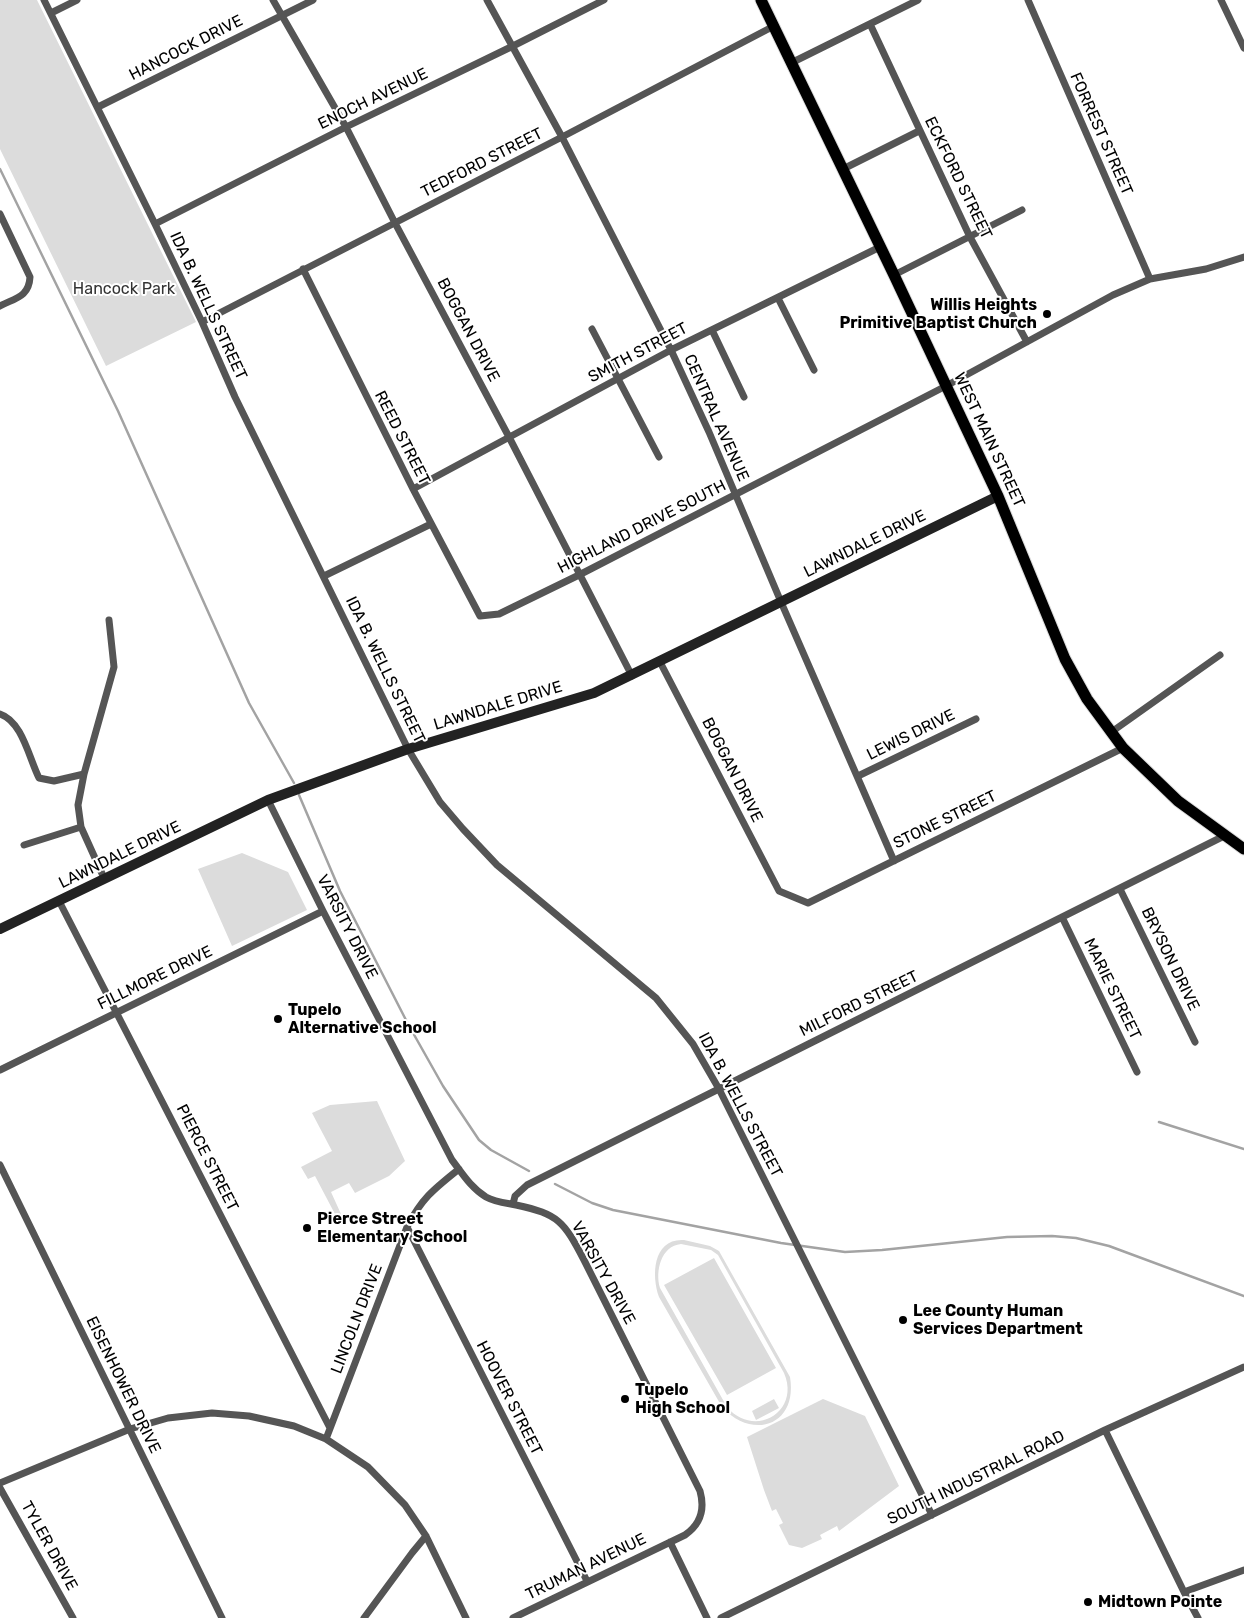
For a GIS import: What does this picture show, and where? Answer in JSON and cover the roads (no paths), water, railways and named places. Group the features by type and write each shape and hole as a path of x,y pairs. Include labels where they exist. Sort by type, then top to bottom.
{"main road":[{"name":"WEST MAIN STREET","path":"760,0 894,275 998,496 1065,659 1087,699 1110,733 1123,748 1178,801 1244,849"}],"street":[{"name":"IDA B. WELLS STREET","path":"44,0 155,224 202,322 235,397 408,749 440,802 497,865 656,998 693,1044 719,1089 932,1514"},
{"path":"51,13 77,0"},
{"name":"BOGGAN DRIVE","path":"273,0 346,127 632,676"},
{"name":"HANCOCK DRIVE","path":"98,107 313,0"},
{"name":"CENTRAL AVENUE","path":"487,0 562,137 671,350 709,432 894,861"},
{"name":"ENOCH AVENUE","path":"155,224 346,127 604,0"},
{"path":"791,63 870,24 907,2 918,0"},
{"name":"FORREST STREET","path":"1028,0 1150,279"},
{"path":"1222,0 1244,48"},
{"name":"ECKFORD STREET","path":"870,24 970,237 1026,342"},
{"name":"TEDFORD STREET","path":"202,322 774,26"},
{"path":"843,169 919,131"},
{"path":"894,275 1022,210"},
{"path":"0,214 30,277 30,284 26,293 0,306"},
{"name":"SMITH STREET","path":"413,489 671,350 880,247"},
{"name":"HIGHLAND DRIVE SOUTH","path":"480,616 498,614 580,574 946,386 1113,295 1150,279 1206,269 1244,257"},
{"name":"REED STREET","path":"303,269 413,489 480,616"},
{"path":"778,298 814,370"},
{"path":"592,329 659,457"},
{"path":"712,330 744,397"},
{"name":"LAWNDALE DRIVE","path":"0,929 268,800 408,749 594,693 998,496"},
{"path":"324,576 431,524"},
{"path":"104,878 82,827 78,805 84,774 114,667 110,620"},
{"path":"1110,733 1220,656"},
{"name":"BOGGAN DRIVE","path":"660,662 779,891"},
{"path":"0,714 10,719 19,729 39,778 54,781 84,774"},
{"name":"LEWIS DRIVE","path":"858,776 976,719"},
{"name":"STONE STREET","path":"779,891 808,903 1123,748"},
{"name":"VARSITY DRIVE","path":"268,800 437,1133 459,1169 476,1189 487,1197 498,1202 540,1210 561,1223 570,1236 700,1491 703,1501 699,1522 685,1535 670,1542"},
{"path":"24,845 82,827"},
{"name":"MILFORD STREET","path":"513,1204 515,1196 527,1185 1224,836"},
{"name":"BRYSON DRIVE","path":"1120,889 1195,1042"},
{"name":"PIERCE STREET","path":"59,900 330,1428"},
{"name":"FILLMORE DRIVE","path":"0,1070 323,911"},
{"name":"MARIE STREET","path":"1062,917 1137,1072"},
{"name":"EISENHOWER DRIVE","path":"0,1165 222,1618"},
{"name":"LINCOLN DRIVE","path":"326,1438 416,1208 428,1195 459,1169"},
{"name":"HOOVER STREET","path":"407,1228 587,1581"},
{"name":"SOUTH INDUSTRIAL ROAD","path":"721,1618 1105,1430 1244,1367"},
{"path":"0,1483 130,1429 168,1418 212,1413 249,1416 285,1424 326,1438 368,1467 404,1505 426,1536 466,1618"},
{"path":"1105,1430 1198,1618"},
{"name":"TYLER DRIVE","path":"0,1488 73,1618"},
{"path":"364,1618 426,1536"},
{"path":"670,1542 707,1618"},
{"name":"TRUMAN AVENUE","path":"513,1618 670,1542"},
{"path":"1184,1592 1244,1570"}],"waterway":[{"path":"0,169 118,411 249,703 294,783"},
{"path":"299,795 340,891 408,1024 443,1086 479,1140 491,1150 529,1171"},
{"path":"1159,1122 1244,1149"},
{"path":"555,1184 592,1203 613,1210 781,1243 845,1252 1007,1237 1052,1236 1076,1238 1109,1246 1244,1296"}],"place":[{"name":"Willis Heights Primitive Baptist Church","path":"1047,314"},
{"name":"Tupelo Alternative School","path":"278,1019"},
{"name":"Pierce Street Elementary School","path":"307,1228"},
{"name":"Lee County Human Services Department","path":"903,1320"},
{"name":"Tupelo High School","path":"625,1399"},
{"name":"Midtown Pointe","path":"1088,1602"}],"park label":[{"name":"Hancock Park","path":"124,289"}]}
